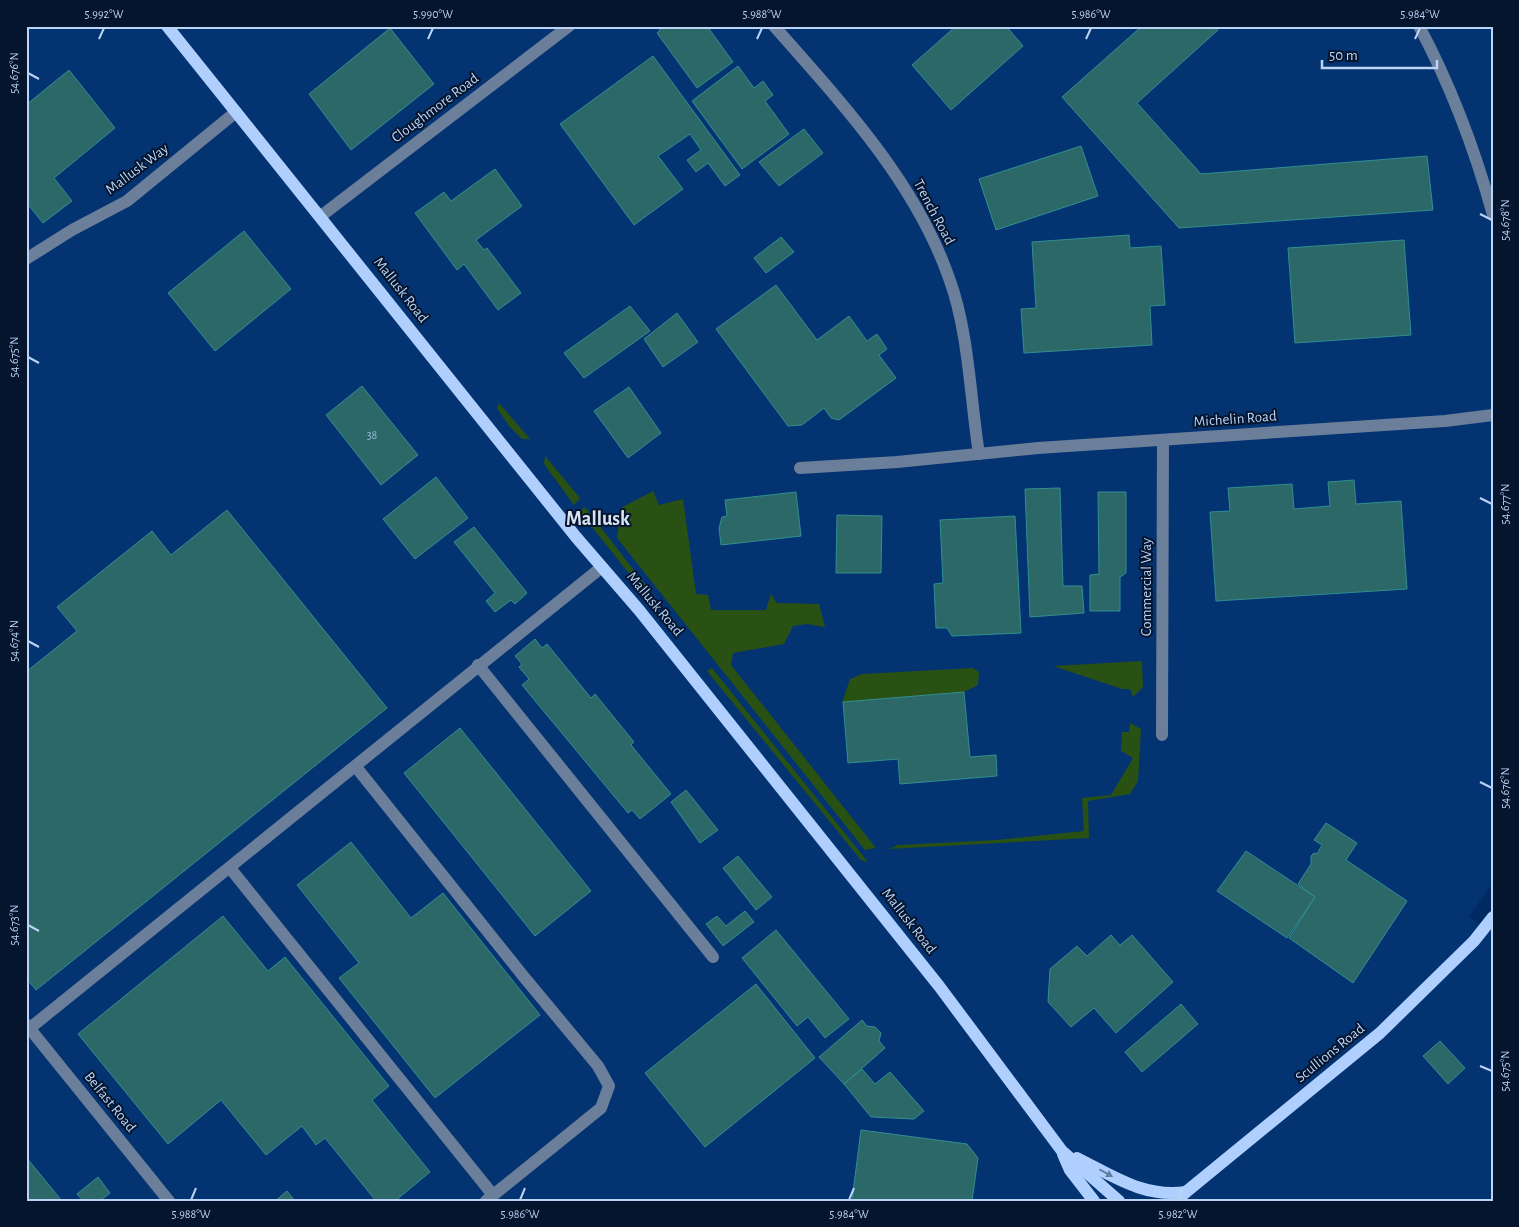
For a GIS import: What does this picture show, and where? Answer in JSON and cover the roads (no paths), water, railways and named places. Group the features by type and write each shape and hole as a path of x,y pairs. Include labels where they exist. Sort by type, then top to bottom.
{"main road":[{"name":"Mallusk Road","path":"167,26 602,567 640,610 940,986 1062,1151 1119,1201"},
{"name":"Scullions Road","path":"1175,1201 1185,1196 1380,1033 1474,941 1493,917"},
{"path":"1062,1151 1123,1183 1140,1189 1185,1196"},
{"path":"1062,1151 1070,1170 1094,1201"}],"street":[{"name":"Cloughmore Road","path":"321,216 569,26"},
{"name":"Trench Road","path":"774,26 888,162 928,231 950,278 964,331 979,454"},
{"path":"1419,26 1453,95 1482,175 1493,215"},
{"name":"Mallusk Way","path":"26,258 72,230 126,201 236,112"},
{"name":"Michelin Road","path":"800,468 1163,440 1445,421 1493,415"},
{"name":"Commercial Way","path":"1162,735 1163,440"},
{"path":"28,1026 230,868 356,767 478,665 602,567"},
{"path":"478,665 713,957"},
{"path":"230,868 489,1198 601,1108 609,1086 598,1066 524,977 356,767"},
{"name":"Belfast Road","path":"28,1026 169,1201"}],"district":[{"name":"Mallusk","path":"598,519"}]}
